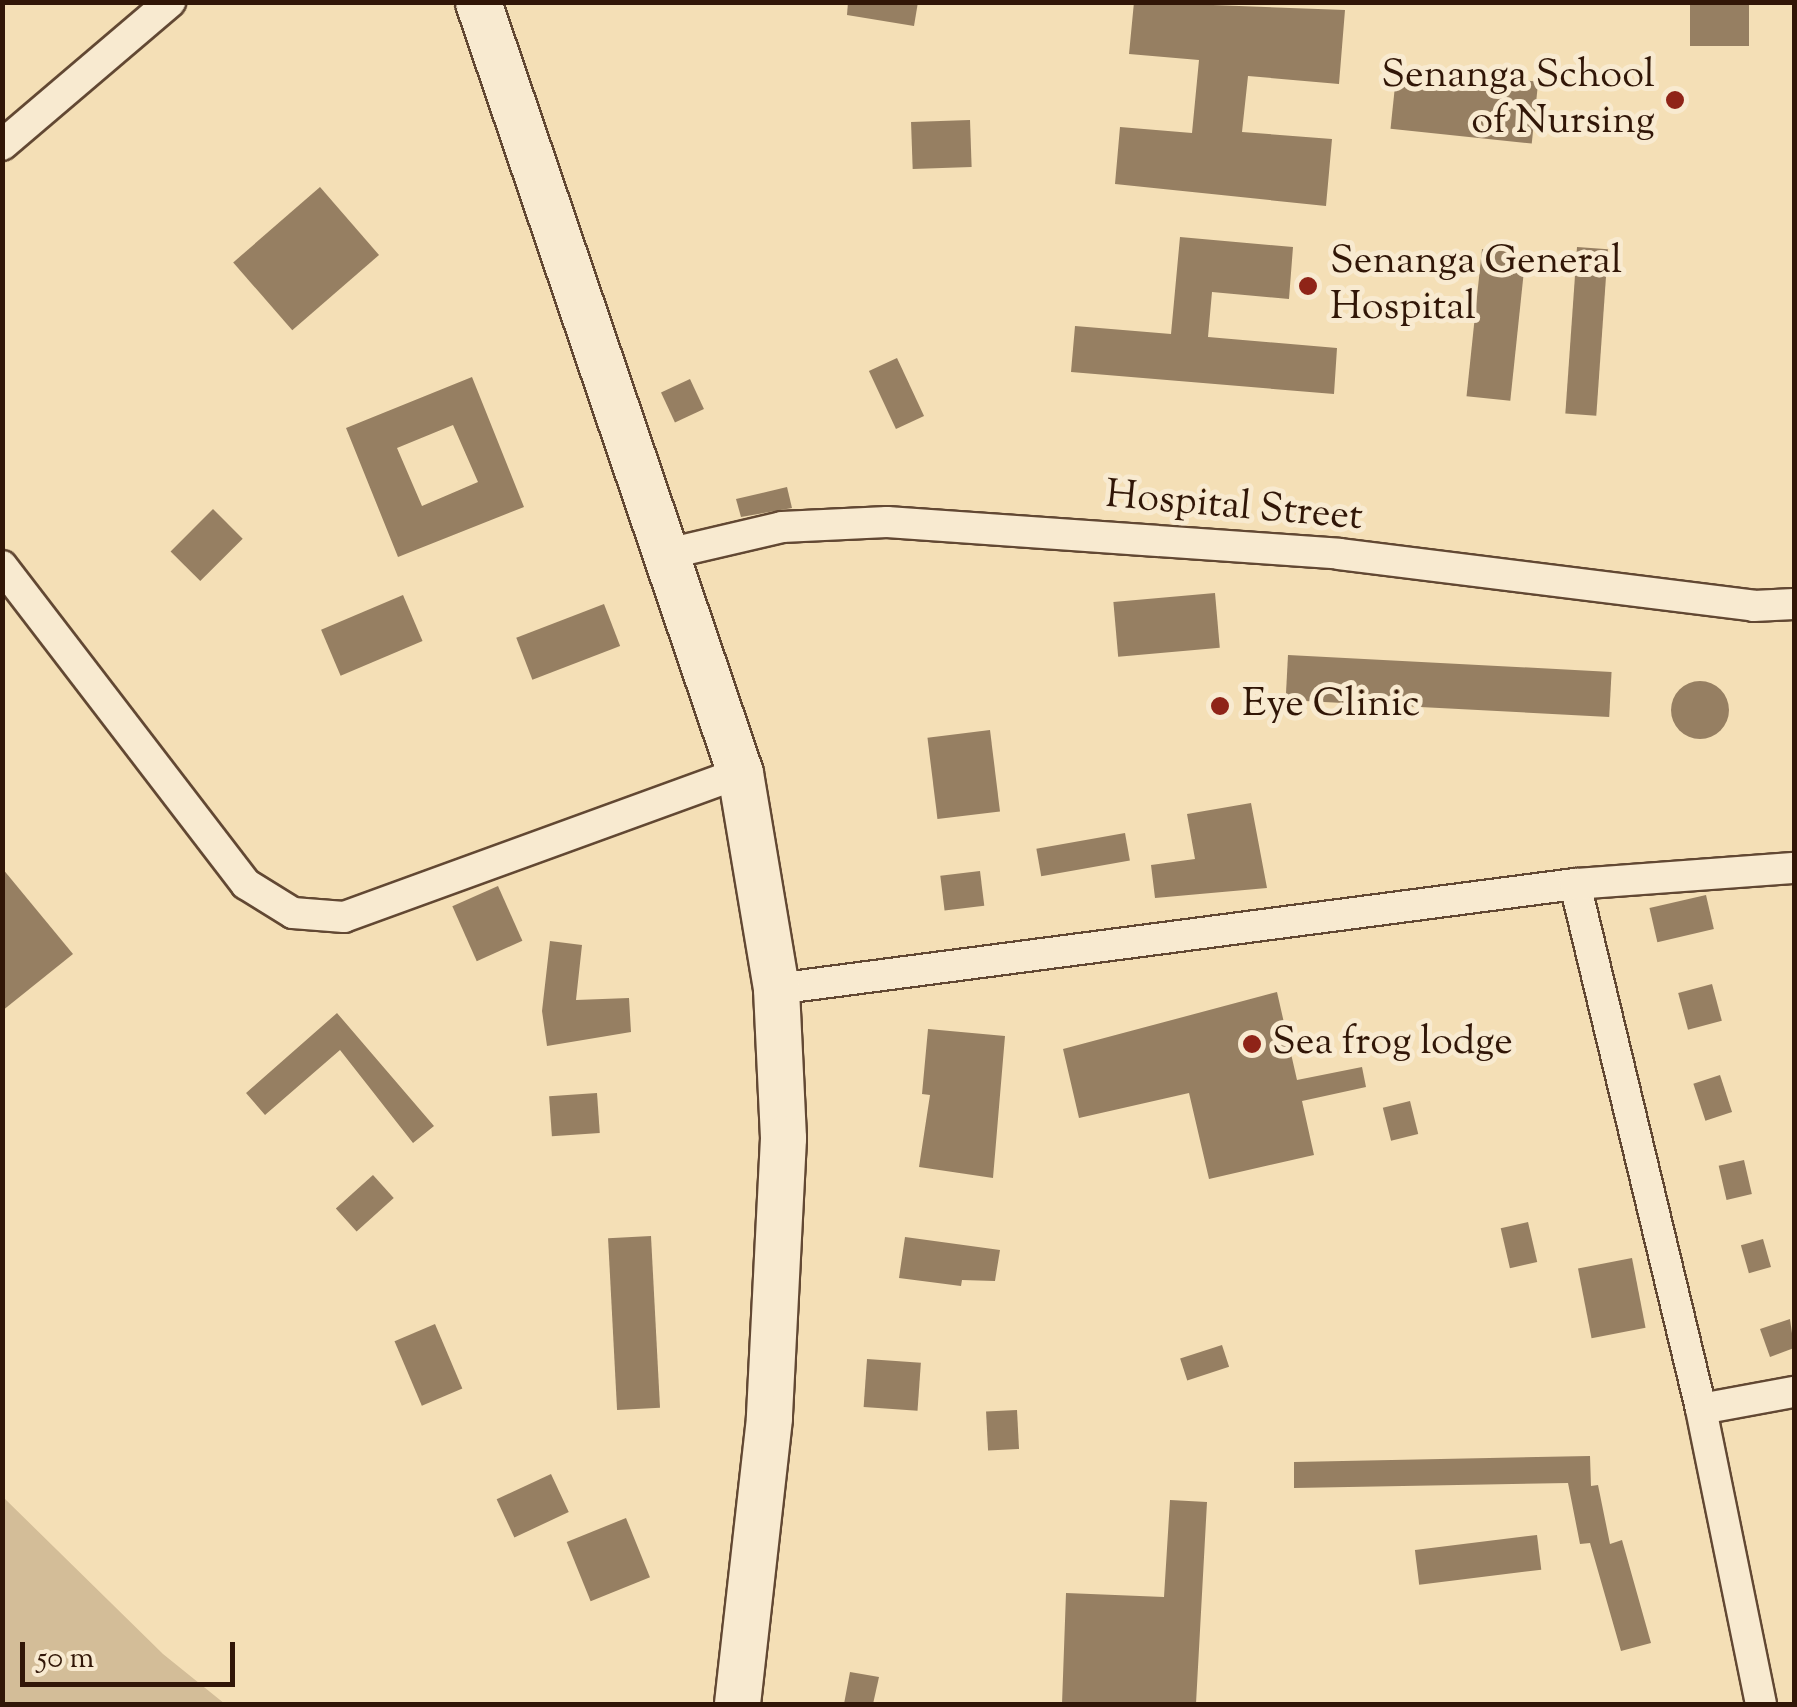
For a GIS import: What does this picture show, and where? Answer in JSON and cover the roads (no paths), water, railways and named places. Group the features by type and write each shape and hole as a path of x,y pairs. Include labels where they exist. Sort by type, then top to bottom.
{"street":[{"path":"2,145 170,2"},
{"path":"478,2 740,773 776,990 783,1138 770,1400 737,1704"},
{"name":"Hospital Street","path":"668,554 782,527 887,522 1340,554 1754,606 1794,604"},
{"path":"2,566 246,884 293,913 344,917 740,773"},
{"path":"776,990 1574,884 1794,868"},
{"path":"1574,884 1701,1408 1762,1704"},
{"path":"1701,1408 1794,1392"}],"place":[{"name":"Senanga School of Nursing","path":"1675,100"},
{"name":"Senanga General Hospital","path":"1308,286"},
{"name":"Eye Clinic","path":"1220,706"},
{"name":"Sea frog lodge","path":"1252,1044"}]}
